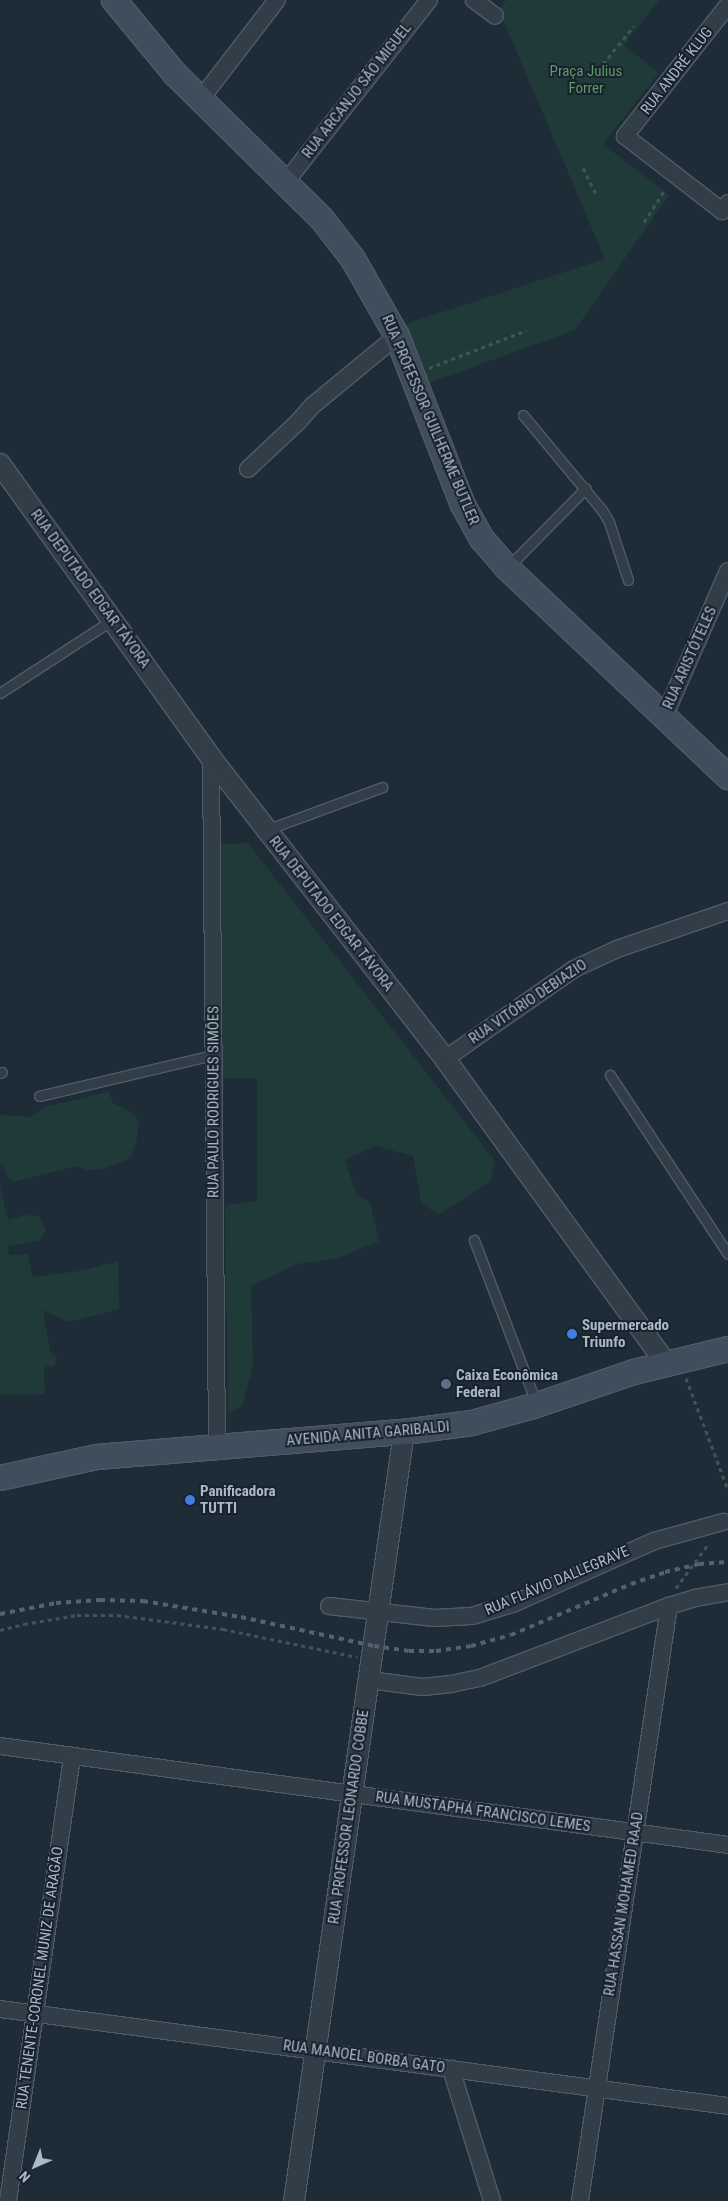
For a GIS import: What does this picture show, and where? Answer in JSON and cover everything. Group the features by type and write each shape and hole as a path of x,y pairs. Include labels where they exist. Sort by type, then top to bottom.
{"main road":[{"name":"RUA PROFESSOR GUILHERME BUTLER","path":"118,2 157,54 200,100 322,219 353,259 397,336 414,374 463,505 482,539 508,568 728,777"},
{"name":"AVENIDA ANITA GARIBALDI","path":"0,1478 97,1457 404,1432 472,1423 537,1405 609,1379 672,1361 728,1349"}],"street":[{"path":"200,100 277,0"},
{"name":"RUA ARCANJO SÃO MIGUEL","path":"285,183 429,0"},
{"path":"474,0 495,16"},
{"name":"RUA ANDRÉ KLUG","path":"675,174 625,136 728,5"},
{"path":"675,174 725,207"},
{"path":"248,469 298,422 312,406 397,336"},
{"name":"RUA DEPUTADO EDGAR TÁVORA","path":"0,464 211,758 445,1059 672,1361"},
{"name":"RUA ARISTÓTELES","path":"664,717 728,571"},
{"name":"RUA PAULO RODRIGUES SIMÕES","path":"211,758 217,1446"},
{"name":"RUA VITÓRIO DEBIAZIO","path":"445,1059 574,969 617,949 728,911"},
{"name":"RUA PROFESSOR LEONARDO COBBE","path":"294,2201 404,1432"},
{"name":"RUA FLÁVIO DALLEGRAVE","path":"329,1606 434,1618 472,1616 514,1603 654,1541 722,1522"},
{"path":"369,1680 423,1687 480,1678 669,1606 728,1592"},
{"name":"RUA HASSAN MOHAMED RAAD","path":"580,2201 669,1606"},
{"name":"RUA MUSTAPHÁ FRANCISCO LEMES","path":"0,1746 728,1845"},
{"name":"RUA TENENTE-CORONEL MUNIZ DE ARAGÃO","path":"8,2201 72,1756"},
{"name":"RUA MANOEL BORBA GATO","path":"0,2009 728,2106"},
{"path":"452,2069 492,2201"}],"lane":[{"path":"523,415 586,488 609,522 628,580"},
{"path":"508,568 586,488"},
{"path":"0,693 112,620"},
{"path":"266,830 382,787"},
{"path":"40,1096 213,1055"},
{"path":"610,1074 728,1254"},
{"path":"474,1240 537,1405"}],"path":[{"path":"603,64 634,26"},
{"path":"583,168 596,193"},
{"path":"644,222 675,174"},
{"path":"414,374 526,330"},
{"path":"672,1361 728,1490"},
{"path":"669,1606 676,1587 722,1522"},
{"path":"0,1630 24,1624 78,1616 117,1615 223,1629 358,1657"}],"green space":[{"name":"Praça Julius Forrer","path":"506,0 659,0 624,45 659,73 603,144 669,195 575,330 429,383 402,325 605,259 499,10"},
{"path":"248,843 495,1161 490,1182 438,1215 421,1202 413,1156 375,1146 345,1160 356,1194 370,1203 379,1241 335,1259 297,1264 251,1286 253,1367 242,1406 228,1413 225,1205 257,1201 257,1078 222,1078 220,844"},
{"path":"109,1092 113,1103 135,1114 139,1123 131,1158 103,1169 86,1170 76,1166 14,1182 7,1177 3,1165 0,1165 0,1115 30,1117 44,1107"},
{"path":"0,1186 8,1220 26,1215 39,1216 46,1230 39,1241 8,1246 9,1255 28,1254 33,1277 79,1271 118,1261 119,1309 69,1322 43,1310 50,1351 57,1358 54,1366 44,1367 45,1394 0,1395"}],"railway":[{"path":"0,1614 56,1603 100,1600 143,1601 241,1617 374,1646 409,1651 436,1651 471,1646 511,1635 631,1584 665,1572 699,1564 728,1562"}],"place":[{"name":"Supermercado Triunfo","path":"572,1334"},
{"name":"Caixa Econômica Federal","path":"446,1384"},
{"name":"Panificadora TUTTI","path":"190,1500"}]}
